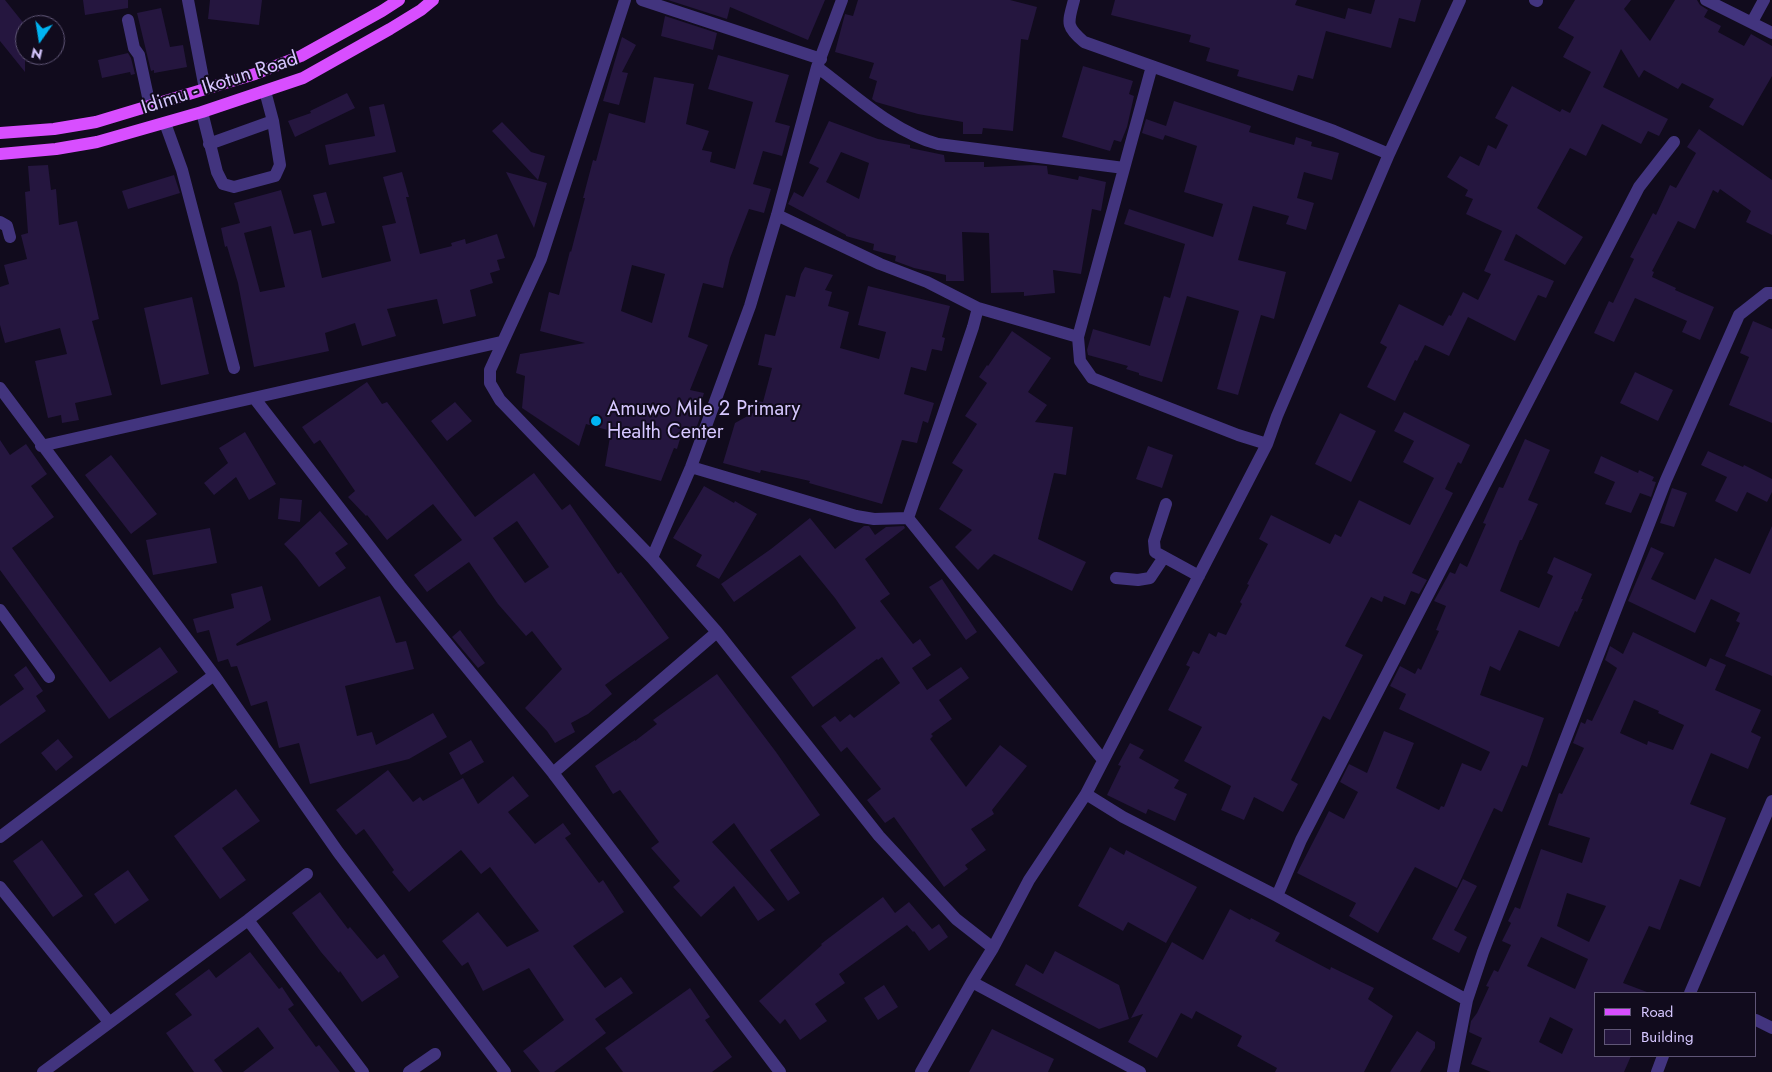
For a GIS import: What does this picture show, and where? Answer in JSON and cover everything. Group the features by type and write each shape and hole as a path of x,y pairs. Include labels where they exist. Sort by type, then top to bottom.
{"main road":[{"path":"0,133 54,129 96,122 256,74 301,56 382,12 399,0"},
{"name":"Idimu - Ikotun Road","path":"0,154 56,149 97,142 202,112 303,78 390,30 422,10 433,0"},
{"path":"179,98 185,117"}],"street":[{"path":"188,0 204,89"},
{"path":"625,0 541,259 501,342 490,370 490,383 500,400 652,558 717,632 879,836 956,919 993,948"},
{"path":"642,0 819,63 899,128 920,139 938,144 1124,168"},
{"path":"652,558 691,468 750,306 819,63 842,0"},
{"path":"1074,0 1069,21 1073,32 1084,42 1334,131 1389,154"},
{"path":"921,1072 993,948 1029,880 1086,794 1267,444 1277,416 1389,154 1460,0"},
{"path":"1706,0 1772,33"},
{"path":"1752,22 1764,0"},
{"path":"128,20 134,48 139,55 150,106"},
{"path":"1152,66 1078,338 1080,361 1092,378 1238,436 1267,444"},
{"path":"202,112 217,172 224,184 234,187 276,176 280,165 273,122 265,91"},
{"path":"209,144 273,122"},
{"path":"164,123 182,170 234,368"},
{"path":"1277,896 1301,840 1639,187 1674,142"},
{"path":"777,215 880,264 927,282 978,308 1078,338"},
{"path":"0,222 7,226 10,237"},
{"path":"1453,1072 1467,1000 1483,952 1666,480 1739,315 1768,293 1772,293"},
{"path":"908,518 978,308"},
{"path":"42,446 501,342"},
{"path":"0,388 214,675 338,852 505,1072"},
{"path":"255,399 400,586 553,773 780,1072"},
{"path":"691,468 856,516 874,519 908,518"},
{"path":"1166,504 1154,541 1155,552 1199,576"},
{"path":"908,518 1103,760"},
{"path":"1116,578 1138,580 1150,578 1164,557"},
{"path":"0,610 49,676"},
{"path":"553,773 717,632"},
{"path":"0,837 214,675"},
{"path":"1086,794 1123,817 1277,896 1467,1000"},
{"path":"1695,992 1772,801"},
{"path":"44,1072 248,920 306,874"},
{"path":"0,887 109,1022"},
{"path":"248,920 363,1072"},
{"path":"972,982 1140,1072"},
{"path":"1757,1020 1772,1028"},
{"path":"410,1072 435,1054"},
{"path":"1657,1072 1663,1057"}],"building":[{"path":"0,0 5,0 17,15 15,15 15,60 0,41"},
{"path":"83,0 128,0 128,8 85,15"},
{"path":"210,0 262,0 259,25 208,19"},
{"path":"668,0 825,0 808,40 730,7 727,19"},
{"path":"858,0 1010,0 1037,7 1028,40 1021,39 1013,131 983,128 982,134 963,134 963,122 918,114 876,102 872,99 877,81 869,78 874,63 835,52 845,14 853,16"},
{"path":"1115,0 1297,0 1295,5 1345,19 1348,8 1371,14 1375,0 1421,0 1415,22 1399,18 1391,48 1326,31 1313,79 1298,75 1293,91 1237,76 1239,70 1206,61 1210,48 1189,42 1191,35 1111,15"},
{"path":"1575,0 1631,0 1624,9 1650,41 1675,0 1697,0 1700,5 1708,10 1704,17 1721,26 1718,32 1744,46 1751,34 1772,46 1772,76 1743,126 1709,107 1714,99 1682,83 1678,89 1644,70 1639,78 1621,49 1603,87 1668,119 1659,136 1648,131 1641,144 1602,124 1586,156 1570,148 1537,208 1583,237 1565,265 1516,234 1504,260 1554,281 1546,298 1538,295 1515,341 1468,317 1449,356 1425,345 1417,361 1415,360 1395,401 1367,387 1387,347 1380,343 1399,304 1443,326 1449,315 1451,316 1463,292 1478,300 1491,274 1484,271 1502,231 1466,214 1473,199 1465,196 1468,190 1447,177 1460,156 1479,166 1488,145 1496,149 1508,125 1495,118 1512,86 1560,112 1562,109 1570,113 1591,72 1563,57 1574,37 1558,28"},
{"path":"161,8 170,47 183,45 187,67 154,73 154,70 151,71 137,13"},
{"path":"665,16 717,33 713,50 661,36"},
{"path":"622,37 636,45 622,72 628,73 619,105 603,101"},
{"path":"128,53 135,74 131,75 130,72 102,78 98,60"},
{"path":"718,55 789,75 775,122 790,126 782,156 763,151 753,184 771,189 764,213 749,209 730,258 723,288 703,283 688,337 708,345 690,390 704,393 700,406 704,407 694,434 683,429 677,449 674,448 661,481 605,466 611,431 586,424 579,446 522,408 525,376 516,373 520,354 585,343 540,331 549,292 559,295 585,198 583,198 593,160 596,161 609,113 645,123 654,77 694,84 686,124 709,131 702,150 712,152 710,162 735,169 753,102 708,89","holes":["632,265 665,274 652,323 621,311"]},
{"path":"19,65 25,65 25,72"},
{"path":"1083,66 1133,81 1129,94 1134,96 1127,127 1121,142 1114,140 1110,151 1062,137"},
{"path":"347,93 355,108 295,137 288,121 311,113 310,111"},
{"path":"1174,101 1251,126 1249,132 1294,145 1296,137 1312,142 1311,146 1339,153 1332,180 1304,172 1297,198 1314,203 1306,230 1286,224 1289,216 1253,206 1238,260 1286,272 1274,319 1261,315 1238,395 1217,389 1239,311 1187,296 1162,382 1126,369 1128,366 1088,355 1087,350 1093,329 1150,346 1164,296 1170,298 1185,244 1124,224 1129,209 1213,237 1223,204 1184,192 1197,146 1165,135 1163,140 1142,133 1146,119 1166,126"},
{"path":"384,104 396,152 329,165 325,145 375,136 369,107"},
{"path":"829,121 878,139 910,145 910,148 944,155 945,162 984,162 984,167 1047,166 1048,174 1078,180 1079,176 1106,182 1101,211 1092,209 1081,274 1053,270 1055,293 1024,296 1024,292 991,293 989,233 962,232 964,281 946,281 946,275 914,268 895,261 896,256 873,250 874,244 846,236 788,204 794,192 803,197 819,168 809,163","holes":["841,152 869,163 859,199 826,182"]},
{"path":"502,122 531,152 545,156 538,180 492,131"},
{"path":"1699,129 1772,180 1772,235 1746,222 1751,211 1720,189 1718,193 1713,190 1695,229 1678,221 1652,271 1654,272 1652,277 1676,288 1675,290 1714,307 1700,340 1682,332 1687,321 1635,298 1614,342 1594,333 1609,301 1613,303 1634,259 1630,257 1653,213 1656,215 1670,185 1676,188 1696,153 1687,147"},
{"path":"48,165 51,190 56,189 59,225 77,221 99,319 92,321 112,395 75,403 79,420 62,423 61,415 48,418 35,361 67,354 60,328 5,343 0,325 0,287 9,284 4,265 27,259 21,235 28,233 25,192 30,191 28,166"},
{"path":"402,172 420,254 452,246 451,243 465,239 466,244 497,234 505,258 497,260 500,270 490,273 493,283 470,290 476,316 443,324 437,299 387,309 396,336 362,346 355,323 325,333 329,351 254,367 238,283 227,246 225,247 221,228 240,223 234,203 281,190 294,234 311,230 322,278 391,261 382,226 396,223 383,177","holes":["271,226 285,287 260,292 244,233"]},
{"path":"506,172 547,183 534,228"},
{"path":"174,175 180,193 128,209 122,191"},
{"path":"326,192 335,223 322,226 313,195"},
{"path":"805,267 833,275 825,290 832,292 828,306 849,312 840,348 879,359 886,332 858,325 868,286 950,306 942,337 945,338 942,351 932,349 926,371 911,367 904,394 934,403 928,423 923,421 917,443 902,440 882,504 809,483 810,481 761,470 760,473 723,463 735,423 753,413 757,401 763,402 772,368 758,365 765,334 775,336 786,295 795,297 801,274"},
{"path":"192,297 209,374 161,385 144,308"},
{"path":"1753,321 1772,329 1772,423 1729,405 1749,357 1740,353"},
{"path":"1012,331 1051,358 1028,392 1047,405 1035,422 1073,427 1066,475 1054,473 1038,539 1086,562 1072,591 994,554 978,570 955,547 972,530 939,509 963,470 952,463 977,424 965,416 987,383 979,377"},
{"path":"1635,372 1673,390 1658,421 1620,403"},
{"path":"367,382 382,404 387,402 475,517 534,473 562,510 570,504 618,574 621,572 669,638 605,685 612,694 588,714 571,723 575,732 555,743 547,731 525,708 562,669 532,631 526,636 498,604 469,562 427,592 414,575 462,540 433,504 387,540 367,515 348,497 355,491 320,440 314,444 302,427","holes":["517,521 549,567 525,583 493,538"]},
{"path":"455,402 472,421 447,441 431,421"},
{"path":"1404,412 1470,445 1461,464 1458,462 1445,489 1453,493 1412,573 1427,580 1419,594 1411,591 1405,605 1384,596 1382,602 1371,597 1345,646 1363,655 1330,720 1323,716 1291,780 1298,784 1283,812 1254,797 1244,820 1221,810 1231,786 1184,761 1202,727 1168,710 1190,667 1186,665 1193,651 1199,654 1209,633 1216,637 1218,632 1226,635 1242,604 1240,602 1249,585 1247,584 1268,544 1259,539 1271,515 1330,544 1335,534 1341,537 1359,500 1410,525 1434,478 1403,462 1414,441 1394,431"},
{"path":"1340,413 1376,431 1351,482 1315,464"},
{"path":"245,432 276,484 249,500 236,477 214,495 204,483 228,463 219,448"},
{"path":"1525,439 1550,450 1528,500 1538,504 1522,540 1520,540 1500,591 1539,608 1553,576 1547,573 1554,557 1592,574 1581,599 1583,599 1577,612 1575,611 1559,647 1519,630 1500,671 1490,666 1480,695 1544,718 1527,767 1522,765 1502,812 1494,808 1457,888 1415,867 1378,933 1349,916 1356,903 1297,873 1329,811 1344,819 1358,792 1340,782 1349,764 1367,773 1384,731 1414,743 1396,788 1439,810 1441,806 1444,807 1462,763 1481,771 1490,752 1399,709 1406,694 1390,686 1400,666 1415,674 1418,668 1421,670 1439,631 1436,630 1446,606 1434,601 1450,572 1455,574 1460,563 1467,567 1486,524 1483,523 1499,487 1503,488"},
{"path":"0,440 10,455 26,444 47,474 31,486 54,517 12,548 110,682 160,647 178,672 109,719 0,570"},
{"path":"1148,446 1173,455 1162,488 1136,479"},
{"path":"1708,451 1743,467 1744,465 1772,479 1772,492 1767,502 1747,492 1737,512 1715,501 1727,477 1701,465"},
{"path":"111,455 157,514 131,534 85,475"},
{"path":"1601,456 1638,473 1639,470 1654,477 1652,481 1656,482 1651,497 1640,493 1631,513 1605,504 1615,482 1594,473"},
{"path":"704,486 757,514 719,579 696,566 702,555 673,538"},
{"path":"1672,488 1687,493 1674,527 1660,523"},
{"path":"280,498 302,500 300,522 278,519"},
{"path":"320,511 348,544 335,553 346,568 319,587 284,544"},
{"path":"810,518 835,549 864,526 869,526 875,535 886,527 904,526 905,528 865,559 890,594 880,601 913,644 920,639 931,655 912,668 927,690 961,667 969,678 939,700 952,719 931,734 933,736 930,739 966,787 1000,745 1027,766 992,810 994,814 971,829 986,850 965,865 968,869 944,887 894,817 885,823 867,800 881,789 847,747 841,752 821,726 835,716 840,722 850,714 854,718 900,683 882,657 813,707 791,677 856,628 835,598 800,555 734,602 721,584 771,549"},
{"path":"1772,526 1772,676 1725,656 1740,623 1736,621 1740,613 1711,599 1695,633 1628,601 1651,547 1664,553 1651,579 1695,600 1715,558 1750,574"},
{"path":"210,528 217,563 153,575 146,540"},
{"path":"942,579 977,632 966,640 929,587"},
{"path":"262,586 271,620 236,644 237,646 380,596 396,643 406,641 414,669 345,686 357,736 372,732 376,745 433,713 447,737 409,759 310,784 299,743 279,748 267,701 251,706 237,666 231,667 228,659 218,662 209,630 197,633 193,619 234,608 231,594"},
{"path":"460,630 485,663 478,668 452,637"},
{"path":"1633,632 1706,667 1710,658 1726,665 1715,690 1761,710 1751,732 1761,737 1748,769 1711,753 1690,804 1726,818 1700,887 1680,879 1660,930 1649,926 1623,983 1647,992 1594,992 1594,1057 1631,1057 1624,1072 1491,1072 1471,1064 1482,1038 1469,1032 1471,1021 1477,1013 1489,987 1486,986 1494,970 1498,972 1511,945 1502,941 1511,923 1508,921 1515,907 1520,909 1541,849 1582,863 1590,838 1548,825 1559,793 1562,794 1584,748 1573,743 1581,722 1585,724 1587,719 1592,721 1617,668 1605,660 1610,646 1623,654","holes":["1634,700 1684,725 1673,750 1648,741 1647,745 1620,733","1567,893 1606,906 1589,942 1557,926","1541,937 1588,959 1575,989 1527,966","1550,1017 1573,1029 1562,1054 1539,1042"]},
{"path":"26,666 43,691 36,696 46,711 0,744 0,706 24,689 14,675"},
{"path":"717,674 776,752 820,815 770,850 800,893 788,901 734,823 712,842 775,910 758,921 734,886 701,917 673,887 680,881 651,848 659,842 620,790 613,794 595,766 635,741 657,724 653,720"},
{"path":"58,739 73,757 56,771 41,753"},
{"path":"471,740 484,762 461,775 449,753"},
{"path":"1130,743 1144,750 1139,758 1179,780 1174,788 1187,794 1175,821 1148,809 1146,814 1107,795 1121,766 1118,765"},
{"path":"388,770 413,802 420,797 423,801 463,778 478,804 513,776 529,796 508,812 535,844 563,823 571,834 565,838 599,883 603,880 624,912 573,946 605,988 621,977 633,993 595,1019 606,1033 554,1072 540,1072 523,1051 564,1020 529,968 483,991 468,962 462,966 442,941 478,912 507,947 539,931 490,867 481,874 461,850 409,892 392,872 394,870 364,829 356,835 336,810"},
{"path":"236,789 260,821 222,848 246,880 220,899 174,836"},
{"path":"42,840 83,896 53,917 13,861"},
{"path":"1110,847 1124,855 1126,850 1197,887 1166,943 1128,922 1123,931 1078,906"},
{"path":"128,870 149,900 115,924 94,894"},
{"path":"1463,879 1477,886 1454,930 1467,937 1459,953 1432,939"},
{"path":"320,892 348,929 350,927 377,959 384,954 399,977 362,1002 340,971 339,973 321,952 292,913"},
{"path":"883,897 895,913 909,902 932,929 939,924 948,937 929,951 907,925 839,974 845,983 815,1004 827,1021 800,1040 785,1019 780,1024 759,1001 821,944"},
{"path":"1230,909 1280,933 1275,941 1330,970 1331,967 1374,988 1368,999 1393,1016 1364,1072 1275,1072 1277,1068 1237,1046 1242,1036 1196,1011 1192,1019 1181,1013 1157,1058 1128,1042 1143,1014 1131,1018 1172,942 1203,960"},
{"path":"1055,951 1119,985 1129,1019 1099,1029 1015,985 1026,964 1043,974"},
{"path":"250,952 279,989 282,987 294,1005 288,1009 316,1047 319,1045 340,1072 243,1072 274,1048 258,1027 214,1060 223,1072 194,1072 166,1033 192,1015 175,994 209,969 216,978"},
{"path":"884,985 898,1007 878,1020 864,998"},
{"path":"690,988 710,1017 705,1020 732,1057 712,1072 623,1072 605,1048"},
{"path":"992,1029 1054,1059 1048,1072 969,1072"},
{"path":"1417,1031 1435,1042 1435,1048 1420,1072 1390,1072"}],"place":[{"name":"Amuwo Mile 2 Primary Health Center","path":"596,421"}]}
